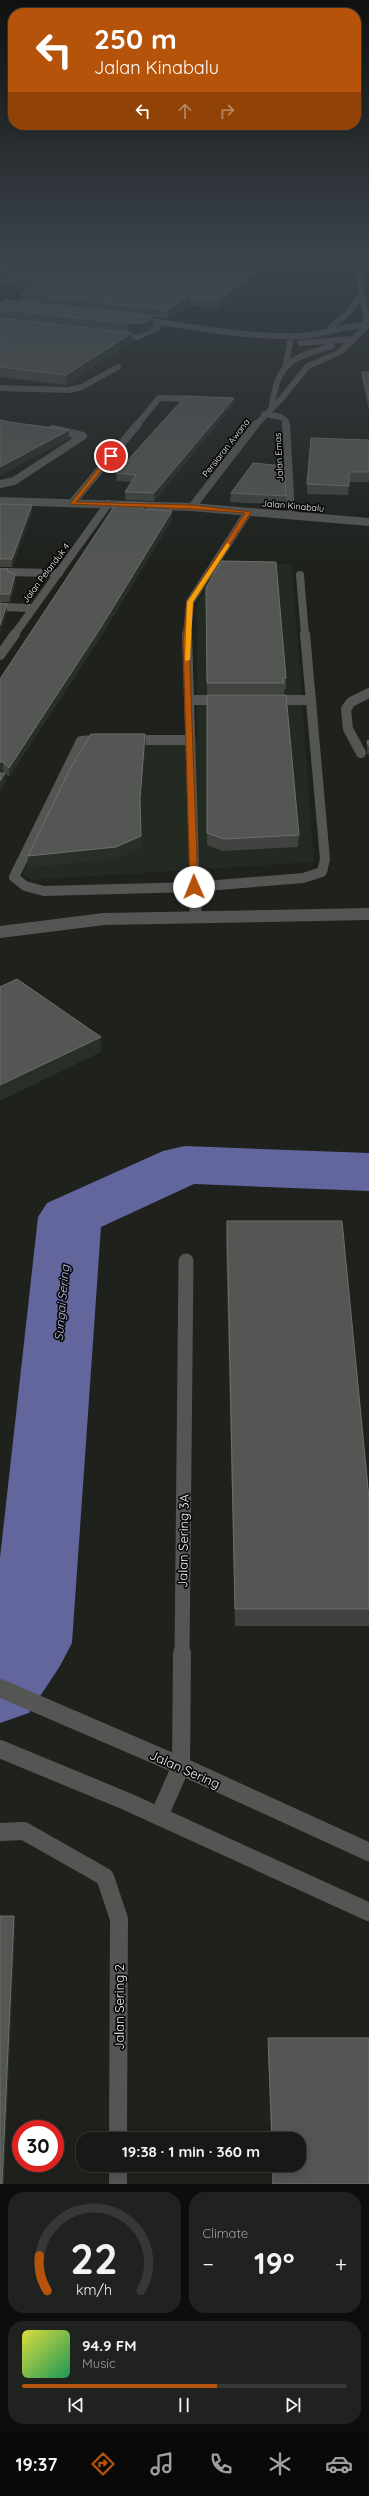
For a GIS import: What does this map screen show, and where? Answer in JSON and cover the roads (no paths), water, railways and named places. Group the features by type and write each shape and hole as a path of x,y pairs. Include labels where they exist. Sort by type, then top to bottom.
{"street":[{"path":"272,406 273,397 287,360"},
{"path":"286,364 296,360"},
{"name":"Persiaran Awana","path":"192,507 264,414 282,399 308,366 322,360"},
{"path":"0,388 69,390 82,387 118,367"},
{"path":"72,503 159,398 206,400"},
{"name":"Jalan Emas","path":"264,414 281,417 286,421 291,516"},
{"path":"0,484 14,481 83,436 44,428"},
{"name":"Jalan Kinabalu","path":"0,501 192,507 369,522"},
{"name":"Jalan Pelanduk 4","path":"0,655 32,608 59,574 108,504"},
{"path":"196,916 186,641 190,602 248,512"},
{"path":"0,572 59,574"},
{"path":"190,740 119,739 81,741 14,877 25,886 44,891 194,887 303,878 322,872 324,859 300,575"},
{"path":"0,607 32,608"},
{"path":"361,753 348,729 346,709 351,702 369,693"},
{"path":"189,700 234,700"},
{"path":"257,700 311,700"},
{"path":"0,938 4,931 104,919 196,916 369,914"},
{"name":"Jalan Sering 3A","path":"159,1816 181,1766 186,1261"},
{"name":"Jalan Sering","path":"0,1688 181,1766 369,1852"},
{"path":"0,1749 128,1802 369,1912"},
{"name":"Jalan Sering 2","path":"0,1832 24,1831 105,1877 119,1919 118,2132"},
{"path":"118,2172 118,2184"}],"waterway":[{"name":"Sungai Sering","path":"0,1689 31,1643 70,1217 185,1165 369,1172"}]}
